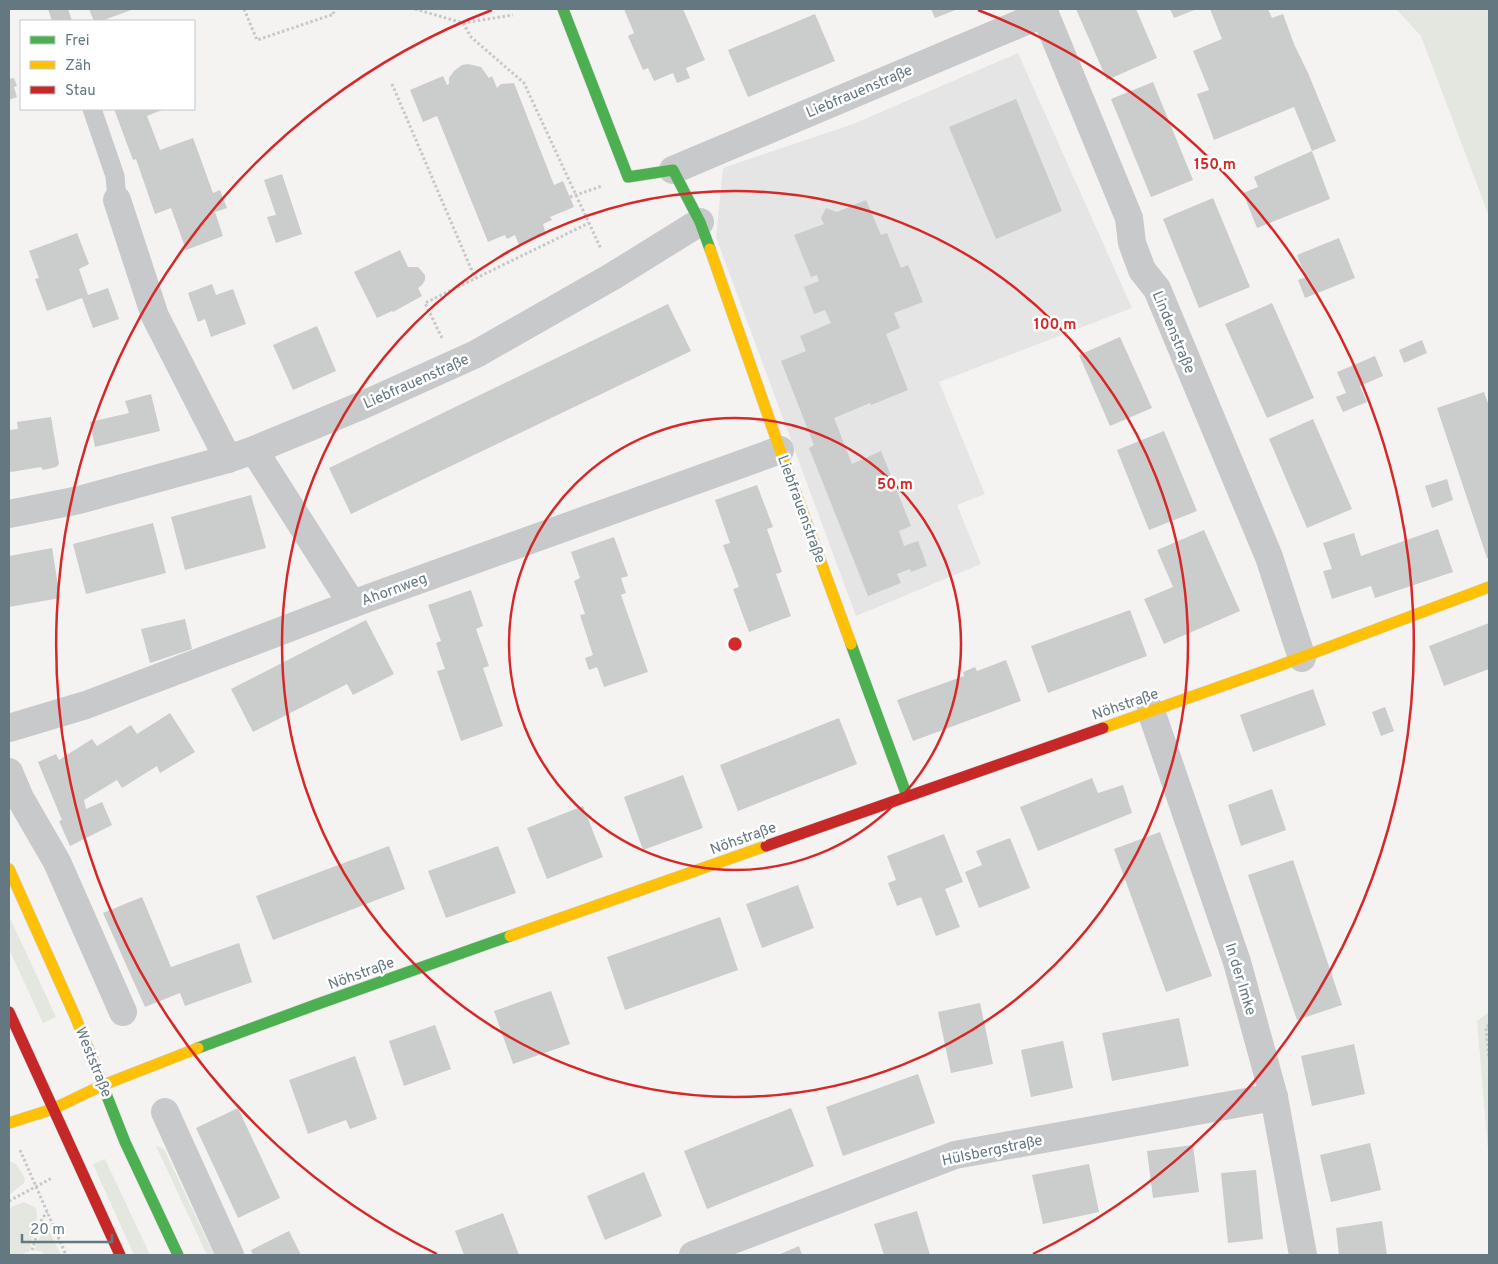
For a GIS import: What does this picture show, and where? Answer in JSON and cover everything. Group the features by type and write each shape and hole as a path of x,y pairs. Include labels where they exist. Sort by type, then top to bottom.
{"street":[{"name":"Liebfrauenstraße","path":"563,9 628,176 673,170 1044,11"},
{"name":"Lindenstraße","path":"1044,11 1129,218 1132,243 1142,270 1157,289 1268,557 1302,658"},
{"name":"Liebfrauenstraße","path":"673,170 700,222 780,450 907,796"},
{"path":"117,200 156,316 228,459"},
{"name":"Liebfrauenstraße","path":"9,514 79,500 228,459 363,405 476,354 614,276 700,222"},
{"path":"254,450 352,604"},
{"name":"Ahornweg","path":"9,728 86,705 352,604 780,450"},
{"name":"Nöhstraße","path":"9,1123 53,1109 103,1085 324,1002 1302,658 1489,587"},
{"name":"In der Imke","path":"1151,711 1237,962 1274,1097 1303,1255"},
{"path":"9,772 20,798 57,862 123,1012"},
{"name":"Weststraße","path":"9,869 76,1016 125,1142 178,1255"},
{"path":"9,1012 120,1255"},
{"name":"Hülsbergstraße","path":"693,1255 955,1155 1274,1097"},
{"path":"165,1112 230,1255"}],"lane":[{"path":"92,110 115,176 117,200"}],"path":[{"path":"244,9 257,40 334,14 332,9"},
{"path":"415,9 463,23 513,15"},
{"path":"463,23 471,38 524,83 614,276"},
{"path":"392,84 475,278"},
{"path":"454,364 425,303 589,223"},
{"path":"1489,1025 1486,1027 1489,1058"},
{"path":"18,1146 66,1255"},
{"path":"9,1201 57,1175"},
{"path":"32,1250 42,1219 47,1212"}],"shaded area":[{"path":"1396,9 1489,9 1489,216 1421,36"},
{"path":"1018,53 1132,308 939,382 985,494 957,505 981,564 856,616 716,237 723,168 853,124"},
{"path":"9,916 56,1017 43,1023 9,949"},
{"path":"1489,1012 1489,1162 1477,1021"},
{"path":"156,1146 164,1149 214,1255 207,1255"},
{"path":"105,1159 150,1255 134,1255 93,1164"},
{"path":"9,1161 16,1164 25,1178 24,1183 9,1195"},
{"path":"24,1202 36,1208 37,1217 30,1251 21,1255 9,1255 9,1208"},
{"path":"42,1232 50,1232 61,1255 44,1255 43,1252 34,1250"}],"building":[{"path":"89,9 134,9 104,20 94,20"},
{"path":"624,9 683,9 705,60 686,68 690,78 677,83 673,73 654,81 648,68 643,70 628,36 634,33"},
{"path":"931,9 958,9 935,18"},
{"path":"1076,9 1136,9 1157,58 1107,80"},
{"path":"1170,9 1197,9 1174,18"},
{"path":"1210,9 1268,9 1272,18 1283,14 1336,141 1312,151 1294,107 1214,140 1197,94 1209,90 1193,51 1222,39"},
{"path":"815,14 835,61 748,97 728,50"},
{"path":"468,64 481,67 489,78 492,76 497,88 501,84 514,83 554,185 563,181 574,207 550,217 552,220 543,224 546,234 519,245 515,235 507,239 505,235 488,242 437,116 423,122 410,90 443,76 447,85 454,71 462,65"},
{"path":"14,78 17,86 14,87 17,97 9,100 9,79"},
{"path":"1153,82 1193,180 1151,197 1111,99"},
{"path":"1016,99 1062,211 996,239 949,127"},
{"path":"114,110 162,110 147,116 160,150 193,138 213,193 220,190 227,208 215,212 223,236 186,250 171,208 155,214 136,159 133,160"},
{"path":"1312,151 1330,199 1257,228 1243,193 1258,187 1254,177"},
{"path":"282,174 302,234 276,243 267,217 276,215 264,180"},
{"path":"1213,198 1250,287 1199,308 1163,219"},
{"path":"866,200 881,235 887,233 901,268 908,265 923,302 894,313 900,328 886,334 908,390 834,418 852,464 881,451 911,526 899,531 904,546 918,541 927,566 911,572 910,569 897,574 901,583 868,596 809,448 814,445 781,361 806,351 800,336 831,323 825,310 814,314 804,287 819,281 817,275 811,277 794,235 824,224 821,218 826,208 837,212"},
{"path":"77,233 89,264 79,269 88,295 108,288 119,319 93,328 82,298 47,311 35,279 39,278 29,251"},
{"path":"1339,238 1355,278 1305,298 1298,280 1306,277 1297,255"},
{"path":"400,250 408,267 418,267 425,275 425,280 418,288 422,296 393,312 377,318 354,272"},
{"path":"212,284 216,295 233,289 246,324 211,337 205,319 198,322 188,293"},
{"path":"1272,303 1314,398 1267,418 1225,324"},
{"path":"668,304 691,351 351,514 329,468"},
{"path":"317,326 336,371 293,390 273,345"},
{"path":"1120,337 1152,408 1110,426 1079,355"},
{"path":"1422,340 1427,353 1404,363 1399,350"},
{"path":"1375,356 1383,376 1360,386 1367,402 1343,412 1336,397 1346,393 1337,372"},
{"path":"1484,392 1489,406 1489,558 1487,558 1437,408"},
{"path":"151,394 160,431 95,447 90,422 129,413 125,401"},
{"path":"51,417 59,464 56,467 43,470 41,467 11,472 9,470 9,430 18,429 17,422"},
{"path":"1313,419 1352,509 1307,528 1269,439"},
{"path":"1164,431 1197,511 1149,530 1117,450"},
{"path":"1447,479 1453,500 1432,508 1425,486"},
{"path":"757,485 773,527 767,529 782,572 776,574 791,616 749,632 733,589 739,587 723,545 730,543 715,500"},
{"path":"251,495 266,548 185,570 171,517"},
{"path":"153,523 166,573 86,594 73,544"},
{"path":"1438,529 1453,572 1375,598 1371,586 1332,599 1323,571 1332,569 1323,543 1354,533 1361,556"},
{"path":"1204,530 1240,611 1164,644 1144,599 1173,587 1157,550"},
{"path":"614,537 628,576 621,578 626,593 621,595 648,672 604,687 597,667 589,670 585,658 593,655 580,615 585,614 574,581 580,578 571,552"},
{"path":"52,548 60,598 9,607 9,556"},
{"path":"471,590 483,626 476,629 489,666 483,668 503,726 461,741 437,671 445,669 436,643 441,641 428,605"},
{"path":"1130,610 1147,656 1048,693 1031,646"},
{"path":"185,619 192,649 150,663 141,629"},
{"path":"366,620 394,674 353,695 347,684 253,732 231,689"},
{"path":"1489,623 1489,669 1444,686 1429,646"},
{"path":"1006,660 1021,701 913,741 897,700 964,676 963,672 975,667 977,671"},
{"path":"1313,689 1326,725 1253,752 1240,715"},
{"path":"1385,707 1394,731 1381,736 1372,712"},
{"path":"170,713 195,752 160,773 157,766 122,788 117,780 84,800 86,809 102,802 112,825 70,846 59,821 62,820 38,762 56,754 59,760 92,739 97,746 131,725 137,734"},
{"path":"839,718 857,764 738,811 720,765"},
{"path":"683,775 703,828 643,850 624,797"},
{"path":"1092,778 1098,793 1123,785 1132,813 1038,851 1020,807"},
{"path":"1272,789 1286,830 1241,846 1228,805"},
{"path":"583,806 603,857 547,879 527,828"},
{"path":"1160,832 1212,976 1166,992 1114,849"},
{"path":"944,834 963,882 945,889 960,927 936,936 921,897 897,906 888,883 896,880 887,856"},
{"path":"1010,838 1030,888 979,908 965,872 982,865 976,851"},
{"path":"389,846 405,889 273,940 256,896"},
{"path":"498,846 516,893 446,918 428,871"},
{"path":"1293,860 1342,1005 1297,1020 1248,875"},
{"path":"798,885 814,928 762,948 746,904"},
{"path":"142,897 171,967 239,943 252,982 185,1006 180,993 145,1007 103,913"},
{"path":"720,917 738,970 625,1010 607,957"},
{"path":"551,991 570,1044 513,1064 494,1011"},
{"path":"980,1003 993,1064 951,1073 938,1012"},
{"path":"1179,1018 1189,1066 1112,1081 1102,1033"},
{"path":"435,1025 451,1069 404,1086 389,1041"},
{"path":"1063,1041 1073,1088 1031,1097 1021,1050"},
{"path":"1354,1044 1365,1094 1312,1106 1301,1056"},
{"path":"355,1056 377,1119 350,1129 346,1120 308,1134 289,1080"},
{"path":"918,1074 935,1123 843,1156 826,1107"},
{"path":"238,1108 280,1198 238,1218 196,1128"},
{"path":"791,1108 814,1166 707,1209 684,1151"},
{"path":"1370,1143 1381,1190 1331,1202 1320,1155"},
{"path":"1193,1145 1199,1192 1153,1198 1147,1151"},
{"path":"1089,1164 1099,1212 1043,1224 1032,1175"},
{"path":"1256,1170 1263,1239 1228,1243 1221,1173"},
{"path":"644,1172 662,1216 605,1240 587,1196"},
{"path":"917,1211 930,1255 884,1255 874,1224"},
{"path":"503,1213 519,1255 464,1255 455,1231"},
{"path":"1382,1221 1387,1255 1339,1255 1336,1228"},
{"path":"289,1231 301,1255 253,1255 251,1250"},
{"path":"799,1246 802,1255 778,1255"}],"traffic: fast":[{"path":"563,9 628,177 673,170 700,222 710,249"},
{"path":"851,644 907,796"},
{"path":"198,1048 510,936"},
{"path":"88,1048 125,1142 178,1255"}],"traffic: slow":[{"path":"710,249 780,450 851,644"},
{"path":"1103,728 1273,668 1489,587"},
{"path":"510,936 766,846"},
{"path":"9,869 88,1048"},
{"path":"9,1123 53,1109 103,1085 198,1048"}],"traffic: jam":[{"path":"766,846 1103,728"},
{"path":"9,1012 120,1255"}]}
